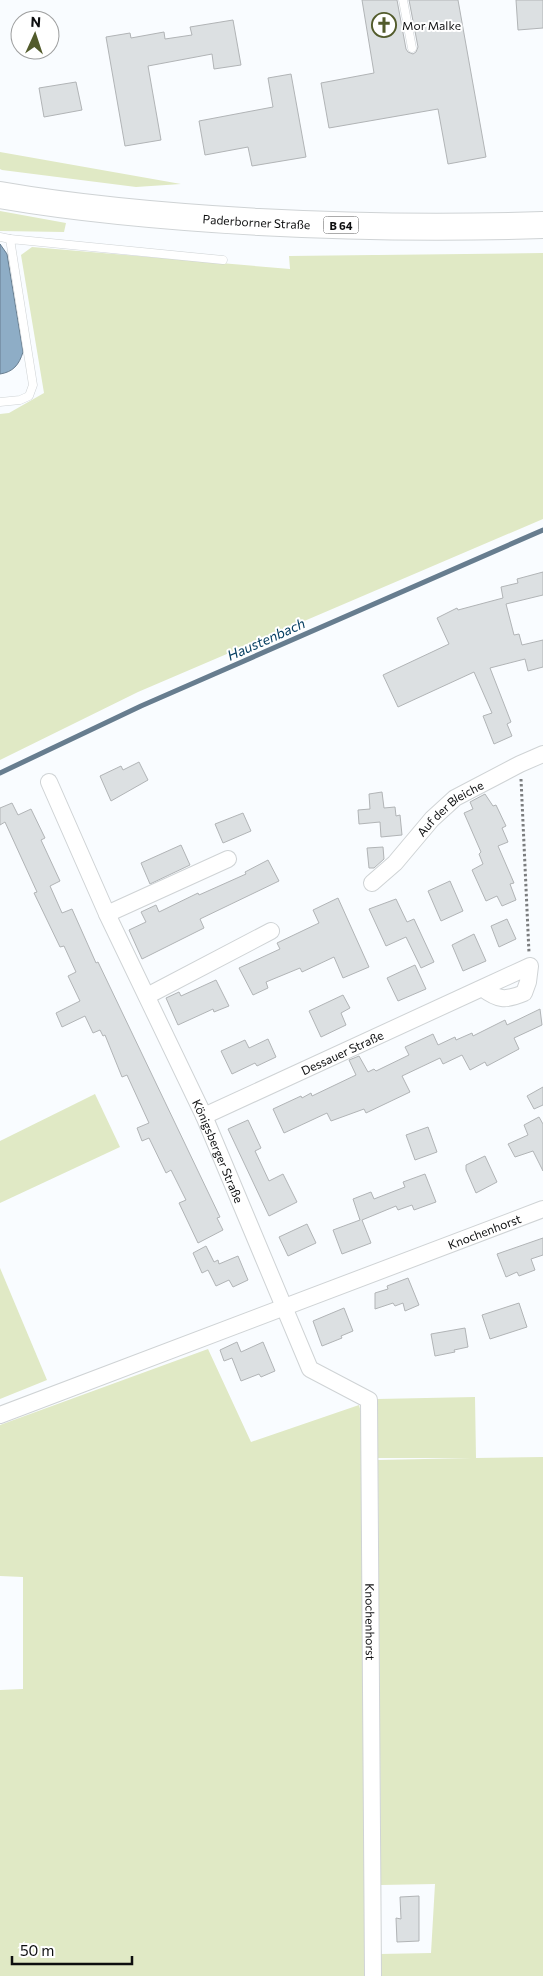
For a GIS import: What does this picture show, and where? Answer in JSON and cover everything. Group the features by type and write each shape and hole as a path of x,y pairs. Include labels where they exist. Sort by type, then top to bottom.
{"main road":[{"name":"Paderborner Straße","path":"0,195 92,209 216,220 370,226 543,225"}],"street":[{"name":"Auf der Bleiche","path":"372,883 395,863 432,819 455,798 543,754"},
{"name":"Königsberger Straße","path":"49,782 107,914 204,1116 285,1308"},
{"path":"107,914 228,859"},
{"path":"147,996 270,931"},
{"name":"Dessauer Straße","path":"204,1116 530,966"},
{"path":"482,988 493,996 509,999 524,993 528,982 530,966"},
{"name":"Knochenhorst","path":"0,1415 543,1209"},
{"name":"Knochenhorst","path":"285,1308 310,1369 369,1400 373,1976"}],"lane":[{"path":"403,0 412,48"},
{"path":"0,237 224,260"},
{"path":"0,402 20,400 29,396 33,385 10,239"}],"path":[{"path":"520,764 530,966"}],"green space":[{"path":"0,152 181,184 136,187 2,170 0,169"},
{"path":"0,211 66,223 64,232 0,231"},
{"path":"32,247 290,269 289,256 543,253 543,519 138,692 0,760 0,414 9,413 44,393 21,255"},
{"path":"95,1094 120,1147 0,1203 0,1141"},
{"path":"0,1268 47,1380 0,1399"},
{"path":"208,1349 251,1442 359,1405 363,1420 366,1976 0,1976 0,1690 23,1689 23,1577 0,1576 0,1425"},
{"path":"475,1397 476,1458 543,1457 543,1976 380,1976 380,1954 431,1953 435,1884 381,1885 378,1460 472,1458 378,1458 377,1399"}],"water":[{"path":"0,244 7,254 23,352 20,361 15,367 9,372 0,374"}],"building":[{"path":"362,0 397,0 406,49 413,54 418,47 409,0 458,0 486,157 448,164 438,109 329,128 321,83 374,73"},
{"path":"516,0 543,0 543,28 518,30"},
{"path":"233,20 241,65 214,69 212,54 148,66 161,140 125,146 106,37 130,33 131,38 164,32 165,39 192,35 190,27"},
{"path":"291,74 306,157 252,166 248,147 205,155 199,121 273,107 268,78"},
{"path":"76,82 82,110 44,117 39,88"},
{"path":"543,572 543,595 506,604 514,635 519,634 522,645 543,640 543,667 528,671 525,659 490,668 511,722 507,724 512,736 494,744 483,716 492,713 474,672 398,707 383,675 449,644 437,618 457,608 458,610 503,598 501,587 518,583 517,579"},
{"path":"139,762 148,780 111,801 100,776 121,766 123,770"},
{"path":"382,792 384,808 395,807 396,816 400,815 402,835 381,837 380,822 359,824 358,810 370,809 369,794"},
{"path":"485,794 493,806 496,805 506,826 502,828 508,842 498,846 514,883 510,884 516,900 502,906 497,896 486,901 472,870 483,864 479,854 481,852 464,813 473,809 470,802"},
{"path":"12,803 18,815 31,809 45,838 41,840 60,881 50,886 62,913 72,909 96,963 98,962 220,1217 217,1218 223,1230 198,1243 179,1203 186,1200 171,1170 166,1173 149,1138 142,1141 137,1128 149,1123 127,1075 122,1077 105,1035 103,1036 100,1030 93,1033 85,1016 62,1027 56,1013 80,1001 68,976 76,972 64,946 60,947 34,893 37,892 5,822 0,825 0,808"},
{"path":"243,813 251,831 223,843 215,824"},
{"path":"181,845 190,865 150,884 141,863"},
{"path":"383,847 384,859 374,868 369,868 367,848"},
{"path":"268,860 279,881 200,919 204,928 142,959 129,930 146,922 141,912 156,905 159,912 198,893 199,895 246,874 245,872"},
{"path":"450,881 463,911 441,921 428,891"},
{"path":"338,898 369,967 343,978 334,957 302,972 300,968 266,982 268,988 253,995 239,968 280,949 277,943 319,923 313,910"},
{"path":"396,899 407,922 414,919 434,962 421,968 406,937 386,946 369,909"},
{"path":"507,919 516,939 499,947 491,926"},
{"path":"474,934 486,961 463,971 452,945"},
{"path":"415,965 426,989 398,1001 387,978"},
{"path":"216,980 229,1006 214,1012 213,1009 178,1025 166,998 179,992 181,996"},
{"path":"343,995 350,1008 341,1013 346,1025 321,1037 309,1011"},
{"path":"540,1009 542,1025 514,1038 519,1049 487,1066 485,1062 470,1070 462,1055 443,1064 440,1058 402,1076 410,1092 366,1113 364,1109 331,1121 327,1113 284,1133 273,1109 301,1096 302,1098 311,1093 312,1096 356,1075 349,1060 359,1056 368,1072 374,1069 376,1071 409,1055 405,1047 433,1034 438,1045 455,1037 456,1040 472,1033 473,1036 505,1020 507,1025"},
{"path":"268,1039 276,1057 257,1066 255,1063 232,1074 221,1051 245,1040 249,1048"},
{"path":"543,1087 543,1105 534,1109 527,1096"},
{"path":"539,1117 543,1124 543,1171 533,1151 515,1157 508,1144 528,1135 524,1125"},
{"path":"248,1120 261,1148 255,1151 269,1181 283,1174 297,1202 269,1216 228,1129"},
{"path":"428,1127 437,1152 415,1160 406,1135"},
{"path":"485,1156 497,1182 476,1193 466,1170 466,1165"},
{"path":"425,1174 436,1202 414,1210 412,1205 398,1210 396,1206 362,1220 371,1243 342,1254 333,1230 360,1220 353,1199 371,1192 374,1199 405,1187 403,1182"},
{"path":"307,1224 316,1243 288,1256 279,1237"},
{"path":"543,1238 543,1255 531,1259 535,1270 519,1276 517,1272 506,1277 497,1254"},
{"path":"206,1246 214,1262 218,1260 219,1264 238,1256 248,1280 233,1287 229,1280 216,1286 208,1270 202,1273 193,1253"},
{"path":"408,1278 419,1305 405,1311 403,1303 395,1306 393,1303 375,1309 375,1293 388,1289 387,1286"},
{"path":"519,1303 527,1327 490,1339 482,1315"},
{"path":"344,1308 353,1331 341,1336 342,1338 322,1346 313,1321"},
{"path":"465,1328 468,1347 435,1356 431,1334"},
{"path":"237,1342 241,1352 263,1342 275,1371 261,1377 259,1374 241,1381 232,1358 224,1361 220,1350"},
{"path":"419,1896 419,1941 397,1942 396,1918 401,1919 400,1897"}],"waterway":[{"name":"Haustenbach","path":"0,773 141,706 543,530"}],"place":[{"name":"Mor Malke","path":"384,25"}]}
